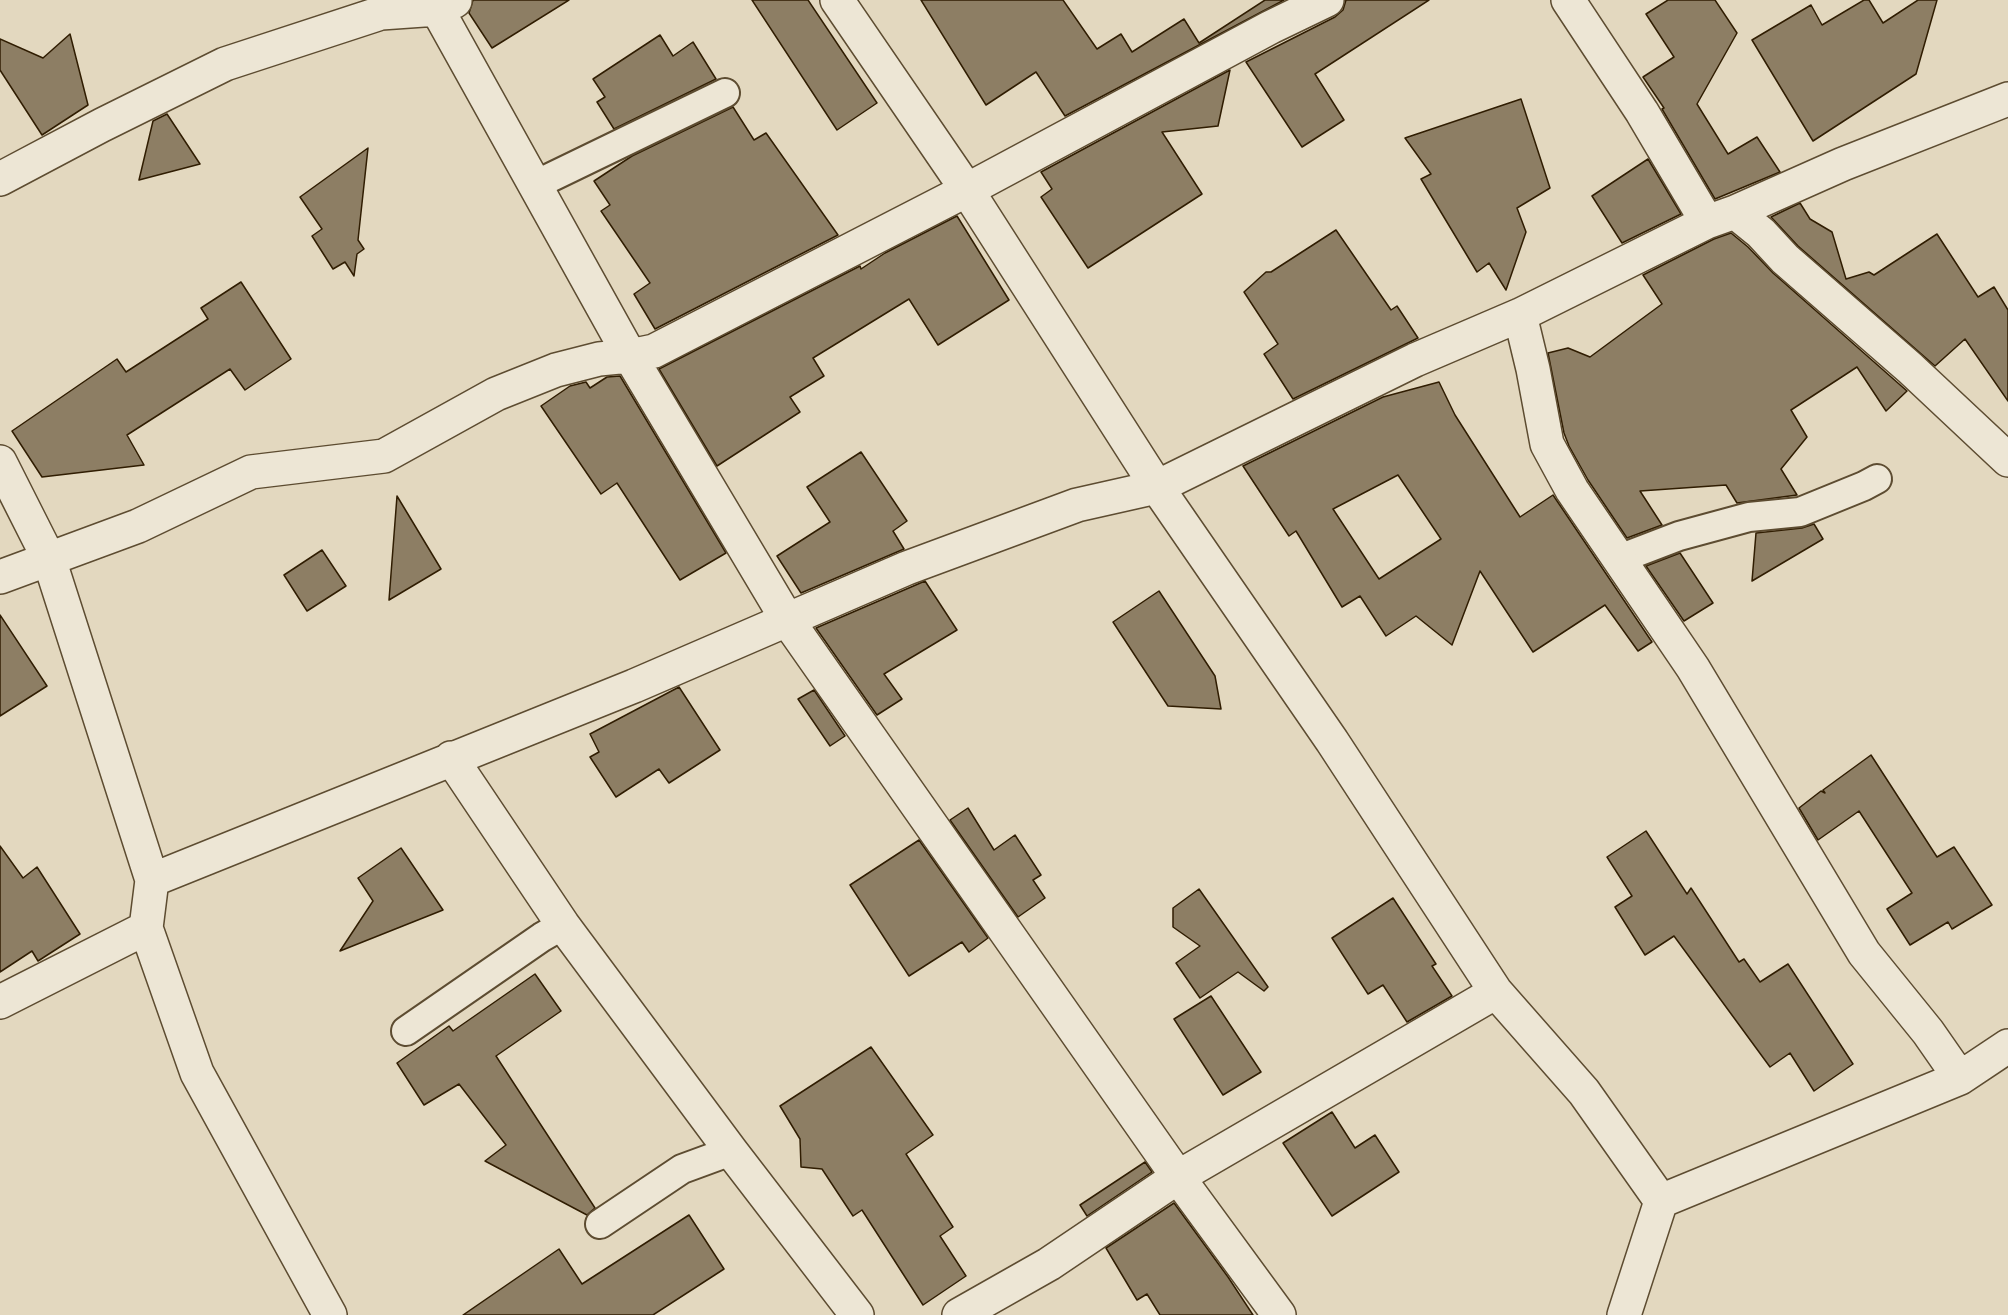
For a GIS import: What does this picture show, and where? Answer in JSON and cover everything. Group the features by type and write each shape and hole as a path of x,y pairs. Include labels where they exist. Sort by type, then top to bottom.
{"street":[{"path":"837,0 967,190 1157,487 1332,741 1496,992 1584,1092 1661,1201"},
{"path":"0,577 138,526 251,472 384,456 496,394 556,370 599,359 654,351 967,190 1271,27 1327,0"},
{"path":"1568,0 1642,112 1721,217 1761,233 1785,259 1910,368 2008,460"},
{"path":"0,179 225,64 381,13 442,3 535,185 630,356 788,621 1178,1177 1279,1315"},
{"path":"152,880 623,690 907,568 1077,505 1157,487 1415,360 1520,315 1721,217 1843,164 2008,99"},
{"path":"1520,315 1547,444 1572,490 1693,668 1864,953 1928,1032 1960,1078"},
{"path":"0,462 49,559 152,880 146,928 197,1073 330,1315"},
{"path":"451,758 563,926 856,1315"},
{"path":"0,1002 146,928"},
{"path":"959,1315 1049,1264 1178,1177 1496,992"},
{"path":"1624,1315 1661,1201 1960,1078 2008,1046"}],"lane":[{"path":"535,185 725,93"},
{"path":"1619,559 1679,536 1749,517 1800,512 1877,479"},
{"path":"406,1031 542,937 563,926"},
{"path":"600,1224 682,1169 731,1150"}],"building":[{"path":"473,0 569,0 492,48 469,13"},
{"path":"752,0 808,0 877,103 837,130"},
{"path":"921,0 1063,0 1097,49 1121,34 1132,52 1184,19 1199,43 1265,0 1284,0 1065,116 1036,72 986,105"},
{"path":"1346,0 1429,0 1315,74 1344,120 1302,147 1246,62 1335,17 1343,10"},
{"path":"1668,0 1715,0 1737,33 1697,104 1728,154 1757,137 1780,172 1715,199 1662,109 1664,108 1643,77 1674,57 1646,14"},
{"path":"1864,0 1869,0 1883,23 1918,0 1937,0 1916,74 1813,141 1752,40 1811,5 1822,25"},
{"path":"70,34 88,105 42,135 0,70 0,39 43,58"},
{"path":"660,35 673,56 693,42 716,79 614,129 597,102 605,97 593,79"},
{"path":"1230,70 1218,126 1162,132 1202,194 1088,268 1041,197 1052,189 1041,172"},
{"path":"1521,99 1550,188 1517,208 1526,232 1506,290 1489,263 1477,272 1421,179 1431,174 1405,138"},
{"path":"733,107 754,140 766,133 838,235 655,329 634,294 650,283 601,211 610,205 594,181 632,156"},
{"path":"167,114 200,164 139,180 153,121"},
{"path":"368,148 358,240 364,249 357,254 354,276 345,262 333,269 312,236 322,229 300,197"},
{"path":"1648,159 1681,214 1622,243 1592,196"},
{"path":"1800,203 1810,219 1832,232 1846,279 1869,272 1874,275 1937,234 1978,297 1994,287 2008,310 2008,401 1965,339 1935,366 1798,246 1771,217"},
{"path":"957,216 1009,300 938,345 909,299 813,358 824,376 790,397 800,412 717,466 659,369 860,266 861,269 885,253"},
{"path":"1336,230 1391,310 1397,306 1418,338 1293,399 1264,354 1278,344 1244,292 1266,272 1271,272"},
{"path":"1731,233 1907,391 1886,411 1857,367 1791,410 1807,437 1781,469 1797,495 1737,503 1726,485 1640,491 1662,525 1627,538 1588,480 1569,446 1564,433 1548,353 1568,348 1590,357 1662,304 1643,275 1714,239"},
{"path":"241,282 291,359 245,390 230,369 127,435 144,465 42,477 12,431 117,359 126,372 208,319 201,308"},
{"path":"620,376 726,553 680,580 617,483 601,494 541,406 570,386 586,382 590,388 607,377"},
{"path":"1439,382 1455,415 1520,517 1553,495 1652,642 1638,651 1605,605 1533,652 1480,571 1452,645 1416,616 1386,636 1360,596 1342,607 1296,531 1289,536 1243,466 1383,397","holes":["1398,475 1441,539 1379,579 1333,509"]},
{"path":"861,452 907,521 893,531 904,549 801,593 777,556 830,522 807,487"},
{"path":"397,496 441,569 389,600"},
{"path":"1814,524 1823,539 1752,581 1756,533 1802,528"},
{"path":"322,550 346,586 307,611 284,575"},
{"path":"1680,553 1713,603 1684,621 1646,566"},
{"path":"925,581 957,630 884,674 902,699 877,715 816,628"},
{"path":"1159,591 1215,676 1221,709 1168,706 1113,622"},
{"path":"0,615 47,686 0,716"},
{"path":"679,687 720,750 669,783 659,769 616,797 590,757 599,752 590,734"},
{"path":"814,690 845,736 830,746 798,699"},
{"path":"1871,755 1937,857 1954,847 1992,905 1952,929 1948,922 1910,945 1887,909 1912,893 1859,811 1818,840 1799,808 1821,791 1825,793 1823,790"},
{"path":"968,808 994,850 1015,835 1041,875 1033,880 1045,898 1018,917 950,820"},
{"path":"1646,831 1687,894 1691,888 1739,962 1744,959 1760,982 1788,964 1853,1064 1814,1091 1790,1053 1770,1067 1674,936 1645,955 1615,907 1632,896 1607,857"},
{"path":"919,840 988,938 969,952 962,942 909,976 850,885"},
{"path":"0,846 23,878 37,867 80,934 38,961 32,951 0,972"},
{"path":"401,848 443,910 340,951 373,901 358,878"},
{"path":"1199,889 1268,987 1264,991 1238,972 1200,998 1176,963 1200,946 1173,927 1173,908"},
{"path":"1393,898 1436,964 1432,966 1452,996 1407,1022 1383,985 1368,994 1332,938"},
{"path":"535,974 561,1011 496,1056 595,1208 587,1215 485,1161 506,1145 459,1084 424,1105 397,1063 449,1026 453,1031"},
{"path":"1211,996 1261,1072 1223,1095 1174,1019"},
{"path":"871,1047 933,1135 906,1154 953,1227 940,1236 966,1276 923,1305 862,1210 853,1216 822,1169 801,1167 800,1139 780,1106"},
{"path":"1332,1112 1355,1148 1375,1135 1399,1172 1332,1216 1283,1143"},
{"path":"1145,1162 1152,1172 1087,1216 1080,1205"},
{"path":"1174,1203 1253,1315 1160,1315 1147,1294 1137,1300 1106,1248"},
{"path":"689,1215 724,1269 653,1315 463,1315 559,1249 582,1284"}]}
